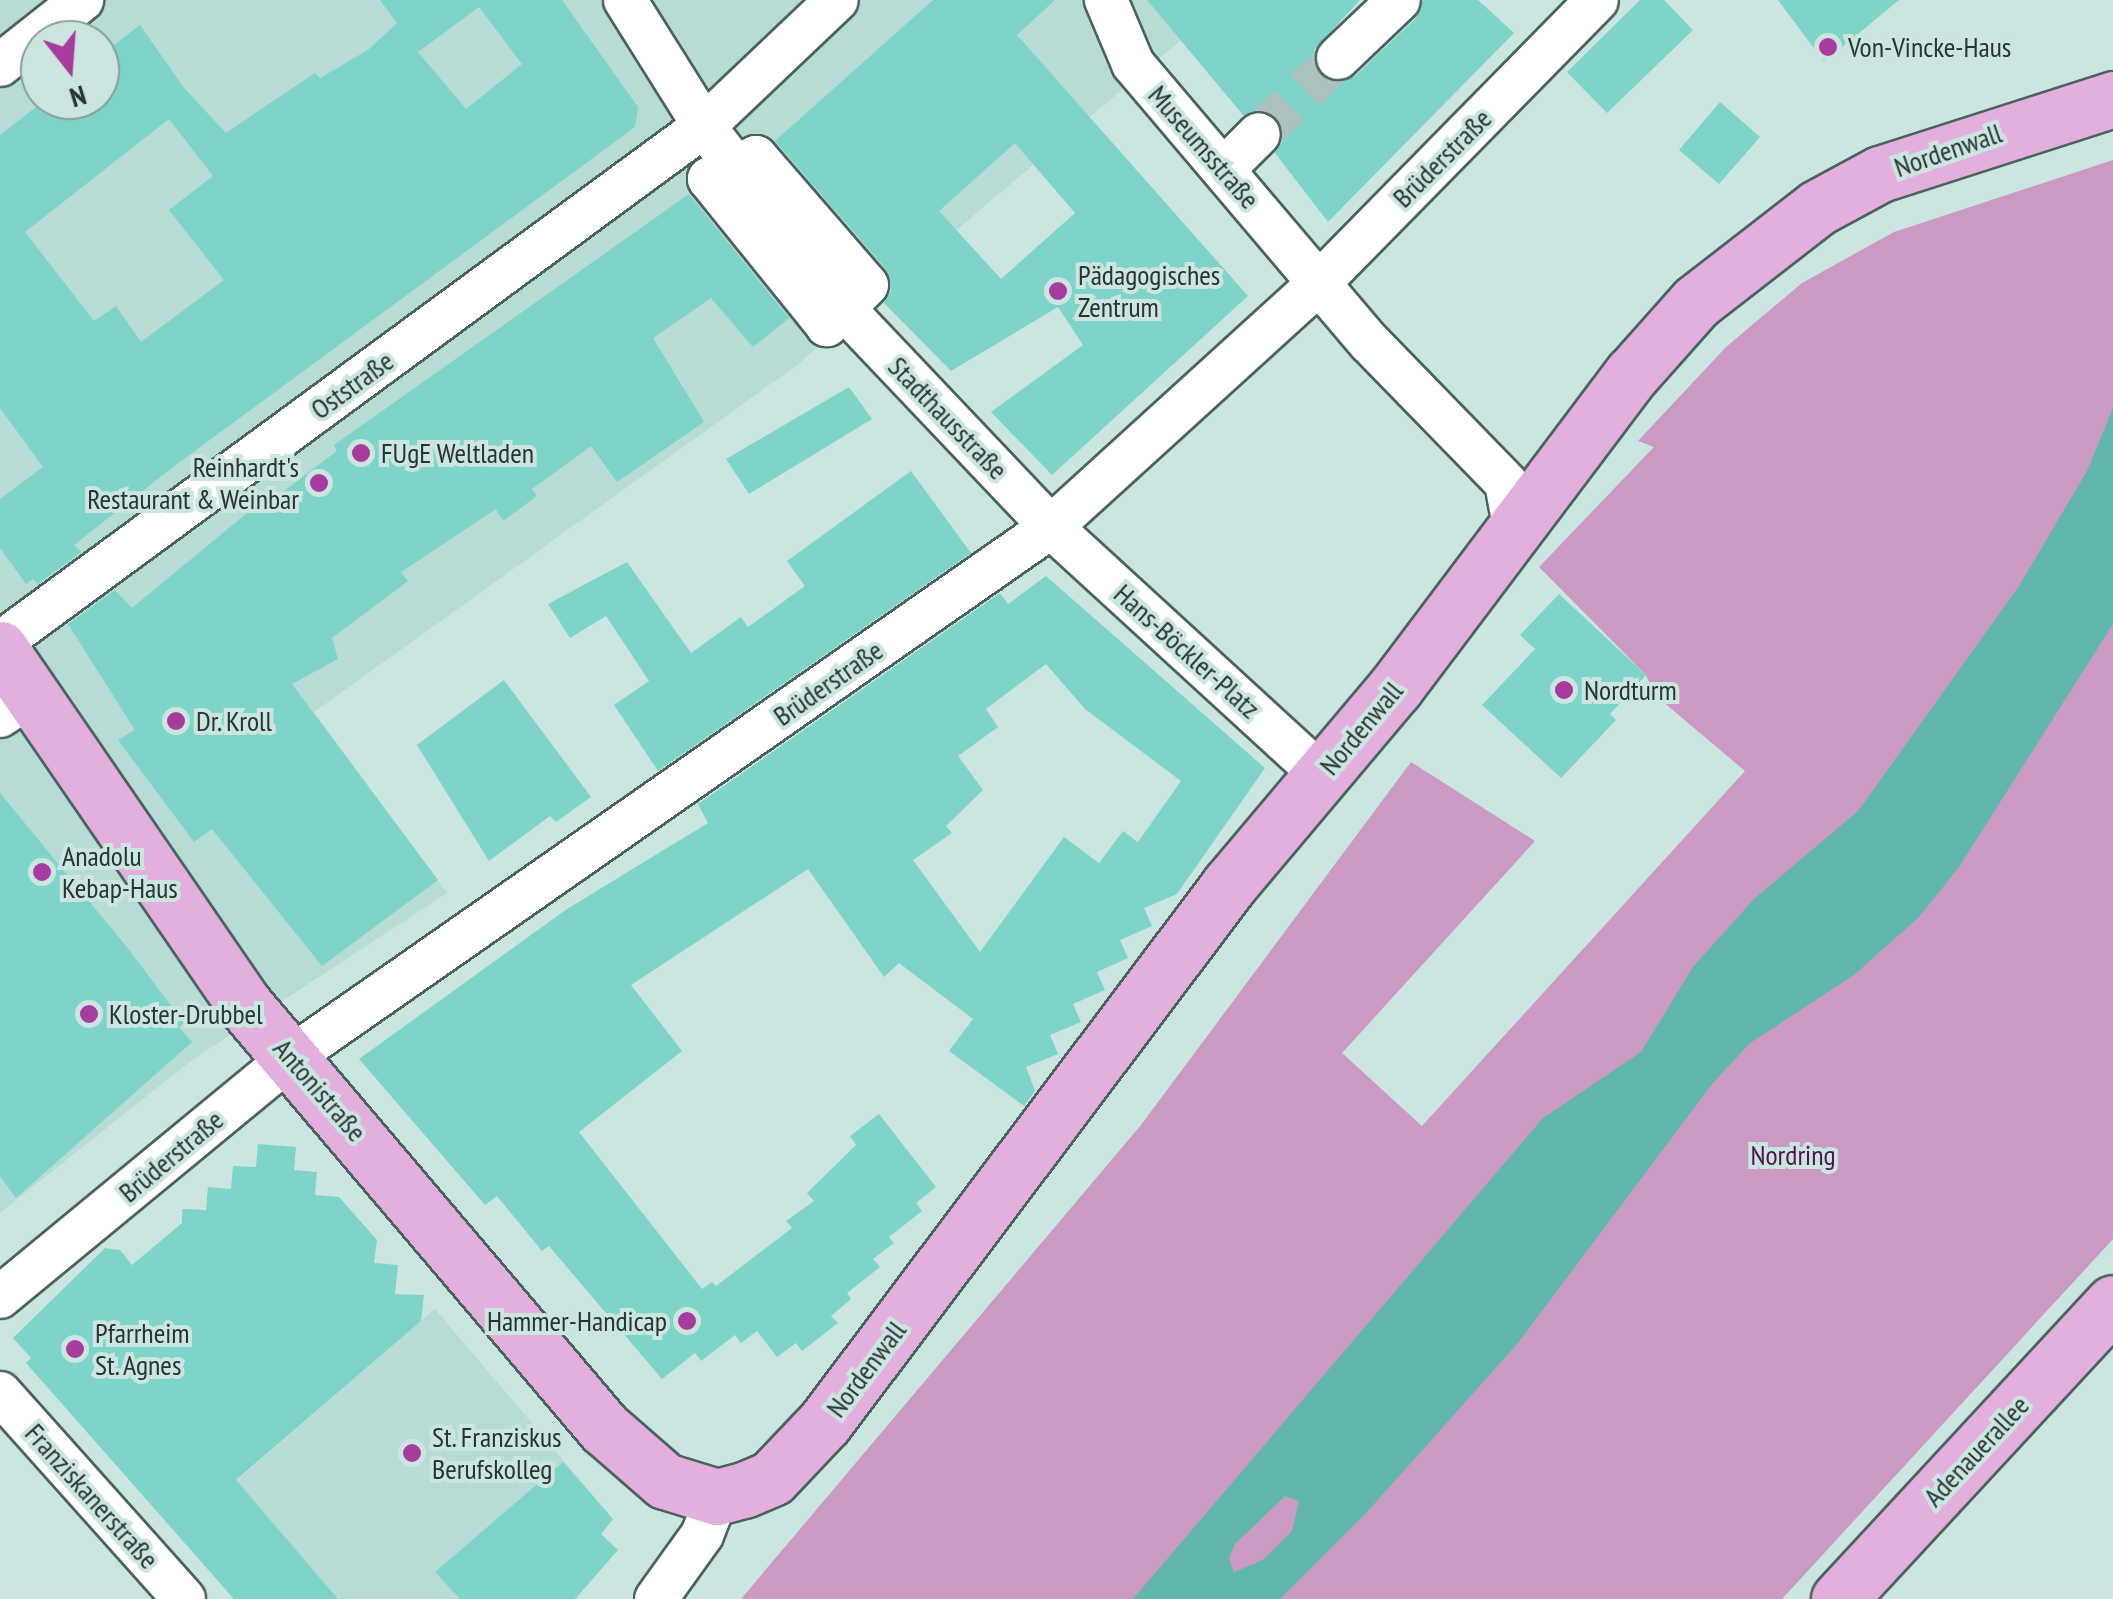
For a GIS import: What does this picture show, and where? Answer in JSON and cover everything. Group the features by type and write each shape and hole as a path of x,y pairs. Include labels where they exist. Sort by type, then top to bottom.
{"main road":[{"name":"Nordenwall","path":"702,1494 772,1478 798,1455 1230,886 1515,530 1632,374 1696,302 1753,253 1880,174 2113,98"},
{"name":"Antonistraße","path":"0,646 15,706 243,1003 604,1428 665,1480 702,1494"},
{"name":"Adenauerallee","path":"1839,1599 2113,1302"}],"street":[{"path":"0,64 82,0"},
{"name":"Stadthausstraße","path":"625,0 704,126 735,167 756,158 867,286 844,310 1051,527"},
{"name":"Oststraße","path":"0,646 704,126 837,0"},
{"name":"Museumsstraße","path":"1106,0 1132,64 1320,282"},
{"path":"1338,58 1399,0"},
{"name":"Brüderstraße","path":"0,1297 291,1057 1051,527 1320,282 1598,0"},
{"path":"1224,169 1259,134"},
{"path":"1320,282 1369,342 1506,482 1515,530"},
{"name":"Hans-Böckler-Platz","path":"1051,527 1322,775"},
{"name":"Franziskanerstraße","path":"0,1393 184,1599"},
{"path":"656,1599 702,1536 702,1494"}],"shaded area":[{"path":"0,0 1228,0 797,365 314,712 447,893 192,1060 0,1213"},
{"path":"2113,408 2113,624 1959,867 1919,917 1854,975 1750,1043 1712,1084 1518,1343 1367,1512 1280,1599 1133,1599 1543,1118 1641,1052 1693,967 1754,899 1858,811 2019,586 2087,471","holes":["1285,1496 1299,1501 1292,1531 1263,1560 1234,1572 1229,1558 1235,1544"]},
{"name":"St. Franziskus Berufskolleg","path":"435,1309 613,1519 601,1534 618,1550 575,1599 234,1599 176,1533"}],"green space":[{"name":"Nordring","path":"2113,160 2113,1239 1782,1599 741,1599 1141,1125 1411,762 1535,841 1342,1053 1422,1126 1745,771 1655,695 1646,675 1539,567 1654,447 1638,441 1726,347 1802,283 1894,232"}],"building":[{"path":"380,0 562,0 638,107 635,127 173,467 74,545 81,552 38,584 33,579 26,584 0,548 0,499 43,467 0,408 0,135 20,119 120,120 120,40 140,25 184,88 226,133 315,73 320,78 368,50 397,23","holes":["479,7 522,64 466,109 418,52","169,119 213,176 169,210 224,280 141,342 116,306 94,321 25,232"]},
{"path":"933,0 1055,0 1017,35 1248,296 1052,475 991,412 1083,345 1058,307 951,371 884,303 891,291 886,269 775,141","holes":["1015,143 1075,213 1001,279 939,211"]},
{"path":"1147,0 1360,0 1314,50 1319,74 1332,82 1355,76 1416,18 1423,0 1478,0 1514,33 1328,222 1275,153 1283,140 1277,117 1264,110 1243,115"},
{"path":"1640,0 1664,0 1693,30 1607,113 1567,72"},
{"name":"Von-Vincke-Haus","path":"1778,0 1899,0 1824,62"},
{"path":"1720,102 1760,137 1719,184 1679,150"},
{"path":"689,194 789,318 753,347 711,298 653,338 704,422 617,482 591,446 532,489 537,496 503,521 496,509 401,572 408,581 332,638 338,659 292,684 438,880 322,966 212,829 194,842 118,740 135,730 68,624 115,590 132,608 258,504 261,508 337,451 334,445"},
{"path":"849,387 872,419 749,494 726,459"},
{"path":"911,471 971,553 658,771 614,705 649,681 606,616 570,638 548,604 627,562 691,653 741,617 748,627 805,586 787,561"},
{"path":"1046,576 1265,768 1177,894 1144,908 1152,926 1120,940 1128,958 1097,972 1105,990 1073,1004 1081,1022 1050,1035 1058,1054 1026,1067 1035,1091 1024,1106 949,1051 973,1019 899,963 884,977 808,869 631,985 682,1051 579,1132 702,1289 712,1282 716,1286 792,1228 786,1221 814,1201 807,1193 856,1145 850,1136 879,1114 936,1187 916,1203 922,1211 889,1237 894,1243 873,1259 880,1267 847,1293 851,1299 831,1316 838,1323 802,1351 796,1343 777,1357 757,1331 741,1343 735,1335 701,1361 695,1353 662,1379 549,1246 542,1251 497,1196 485,1205 359,1059 567,909 708,823 698,804 1000,593 1008,604","holes":["1046,664 1085,709 1181,781 1138,842 1123,831 1099,863 1064,837 980,952 913,860 952,833 946,826 983,790 958,756 998,727 986,709"]},
{"name":"Nordturm","path":"1559,594 1646,675 1610,714 1616,720 1561,778 1482,705 1535,649 1520,635"},
{"path":"504,680 591,797 556,822 550,816 489,861 417,745"},
{"name":"Kloster-Drubbel","path":"0,793 130,951 184,1023 179,1027 192,1042 16,1198 0,1176"},
{"path":"258,1144 296,1147 294,1170 317,1172 315,1195 339,1197 377,1240 374,1263 398,1265 395,1294 424,1295 421,1321 236,1480 338,1599 234,1599 26,1363 31,1358 13,1338 105,1248 120,1250 132,1265 182,1223 182,1209 206,1210 208,1187 231,1189 233,1166 256,1167"},
{"path":"563,1462 613,1519 601,1534 618,1550 575,1599 460,1599 435,1572"}],"tunnel":[{"path":"1259,134 1338,58"}],"place":[{"name":"Von-Vincke-Haus","path":"1828,47"},
{"name":"Pädagogisches Zentrum","path":"1058,291"},
{"name":"FUgE Weltladen","path":"361,453"},
{"name":"Reinhardt's Restaurant & Weinbar","path":"319,483"},
{"name":"Nordturm","path":"1564,690"},
{"name":"Dr. Kroll","path":"176,721"},
{"name":"Anadolu Kebap-Haus","path":"42,872"},
{"name":"Kloster-Drubbel","path":"89,1014"},
{"name":"Hammer-Handicap","path":"687,1321"},
{"name":"Pfarrheim St. Agnes","path":"75,1349"},
{"name":"St. Franziskus Berufskolleg","path":"412,1453"}]}
